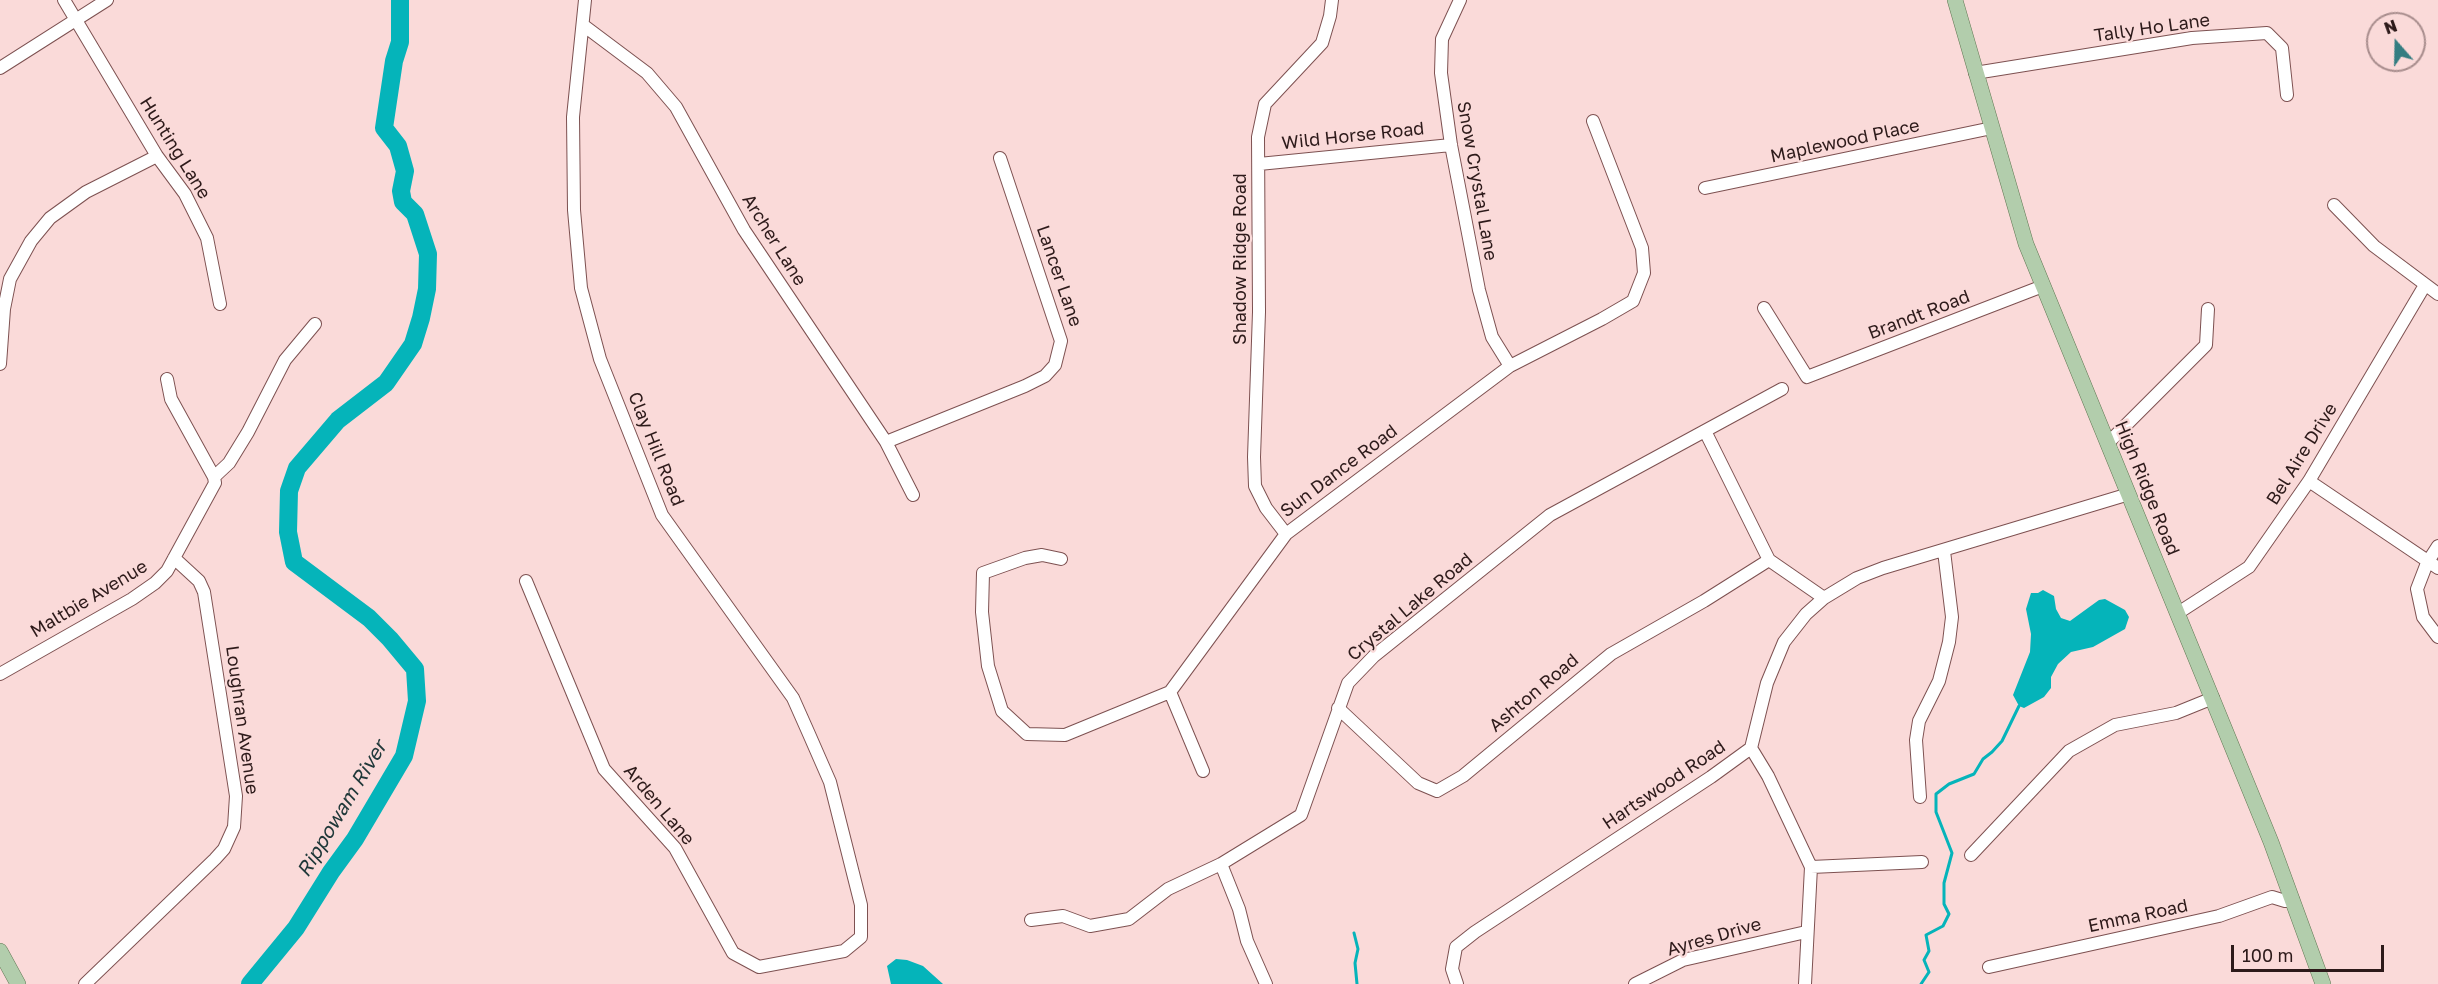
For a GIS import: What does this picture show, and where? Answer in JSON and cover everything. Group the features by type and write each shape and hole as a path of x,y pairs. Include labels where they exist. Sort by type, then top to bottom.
{"main road":[{"name":"High Ridge Road","path":"1955,0 2026,244 2178,613 2293,900 2323,984"},
{"path":"0,951 18,984"}],"street":[{"name":"Hunting Lane","path":"64,0 75,22 157,156 185,194 207,238 220,304"},
{"path":"0,68 107,0"},
{"name":"Clay Hill Road","path":"585,0 573,117 574,210 581,288 600,360 662,515 793,698 831,782 861,905 861,937"},
{"name":"Shadow Ridge Road","path":"1286,534 1266,508 1256,486 1258,137 1265,104 1323,43 1332,0"},
{"name":"Snow Crystal Lane","path":"1460,0 1442,39 1441,73 1451,145 1479,290 1492,337 1509,366"},
{"name":"Archer Lane","path":"583,25 647,73 676,107 744,230 886,442 913,495"},
{"name":"Tally Ho Lane","path":"1975,73 2192,38 2266,33 2282,48 2287,95"},
{"name":"Sun Dance Road","path":"1170,692 1286,534 1509,366 1602,320 1633,301 1644,273 1642,248 1593,121"},
{"name":"Maplewood Place","path":"1705,188 1992,128"},
{"name":"Wild Horse Road","path":"1259,164 1451,145"},
{"path":"0,364 4,309 10,279 31,241 50,218 86,192 157,156"},
{"name":"Lancer Lane","path":"886,442 1025,386 1045,376 1055,365 1061,341 1000,158"},
{"path":"2334,205 2374,246 2438,294"},
{"name":"Bel Aire Drive","path":"2178,613 2249,567 2309,481 2425,285"},
{"name":"Brandt Road","path":"1764,308 1807,377 2043,286"},
{"path":"2108,442 2206,345 2208,309"},
{"name":"Maltbie Avenue","path":"0,674 155,584 167,571 210,495 215,483 214,477 230,463 285,360 315,324"},
{"path":"167,379 175,407 214,477"},
{"name":"Crystal Lake Road","path":"1031,920 1063,916 1090,926 1130,919 1168,889 1221,864 1301,814 1348,683 1374,656 1550,515 1782,389"},
{"path":"1705,430 1769,560 1824,598"},
{"path":"2309,481 2432,565"},
{"name":"Hartswood Road","path":"1457,984 1452,969 1456,947 1475,932 1711,777 1751,748 1767,683 1784,642 1806,614 1824,598 1857,578 2129,494"},
{"path":"2438,546 2432,565 2417,589 2423,617 2438,637"},
{"path":"1920,797 1916,740 1919,721 1939,681 1949,642 1952,617 1944,550"},
{"path":"1061,559 1042,555 1025,558 983,573 982,612 988,666 1002,711 1027,734 1065,735 1170,692 1203,771"},
{"name":"Loughran Avenue","path":"85,984 215,859 230,839 234,827 236,796 206,598 200,581 174,558"},
{"name":"Ashton Road","path":"1338,708 1418,783 1437,791 1463,776 1611,654 1704,601 1769,560"},
{"name":"Arden Lane","path":"526,582 604,769 675,848 733,953 759,967 844,951 861,937"},
{"path":"1971,855 2070,751 2115,725 2176,713 2212,698"},
{"path":"1751,748 1768,776 1811,867 1805,984"},
{"path":"1811,867 1922,862"},
{"path":"1221,864 1239,909 1247,941 1266,984"},
{"name":"Emma Road","path":"1989,967 2218,916 2272,897 2285,902 2293,900"},
{"name":"Ayres Drive","path":"1635,984 1683,960 1806,932"}],"water":[{"path":"2043,590 2054,596 2056,609 2061,618 2070,621 2099,600 2105,599 2125,610 2129,617 2125,629 2093,647 2071,652 2058,664 2051,677 2051,688 2044,697 2024,708 2019,706 2013,695 2030,652 2031,634 2026,609 2031,593"},
{"path":"896,959 923,966 943,984 891,984 887,966"}],"waterway":[{"name":"Rippowam River","path":"250,984 296,928 355,839 404,756 417,701 415,669 369,618 294,562 288,532 289,491 297,468 338,420 386,383 413,344 421,318 427,289 428,254 415,214 403,202 401,191 405,171 398,146 384,128 394,61 400,42 400,0"},
{"path":"1921,984 1929,972 1924,960 1929,951 1926,935 1943,926 1949,914 1944,904 1944,883 1952,853 1936,812 1936,794 1949,784 1974,774 1983,759 2002,741 2019,706"},
{"path":"1354,933 1358,949 1355,963 1357,984"}]}
